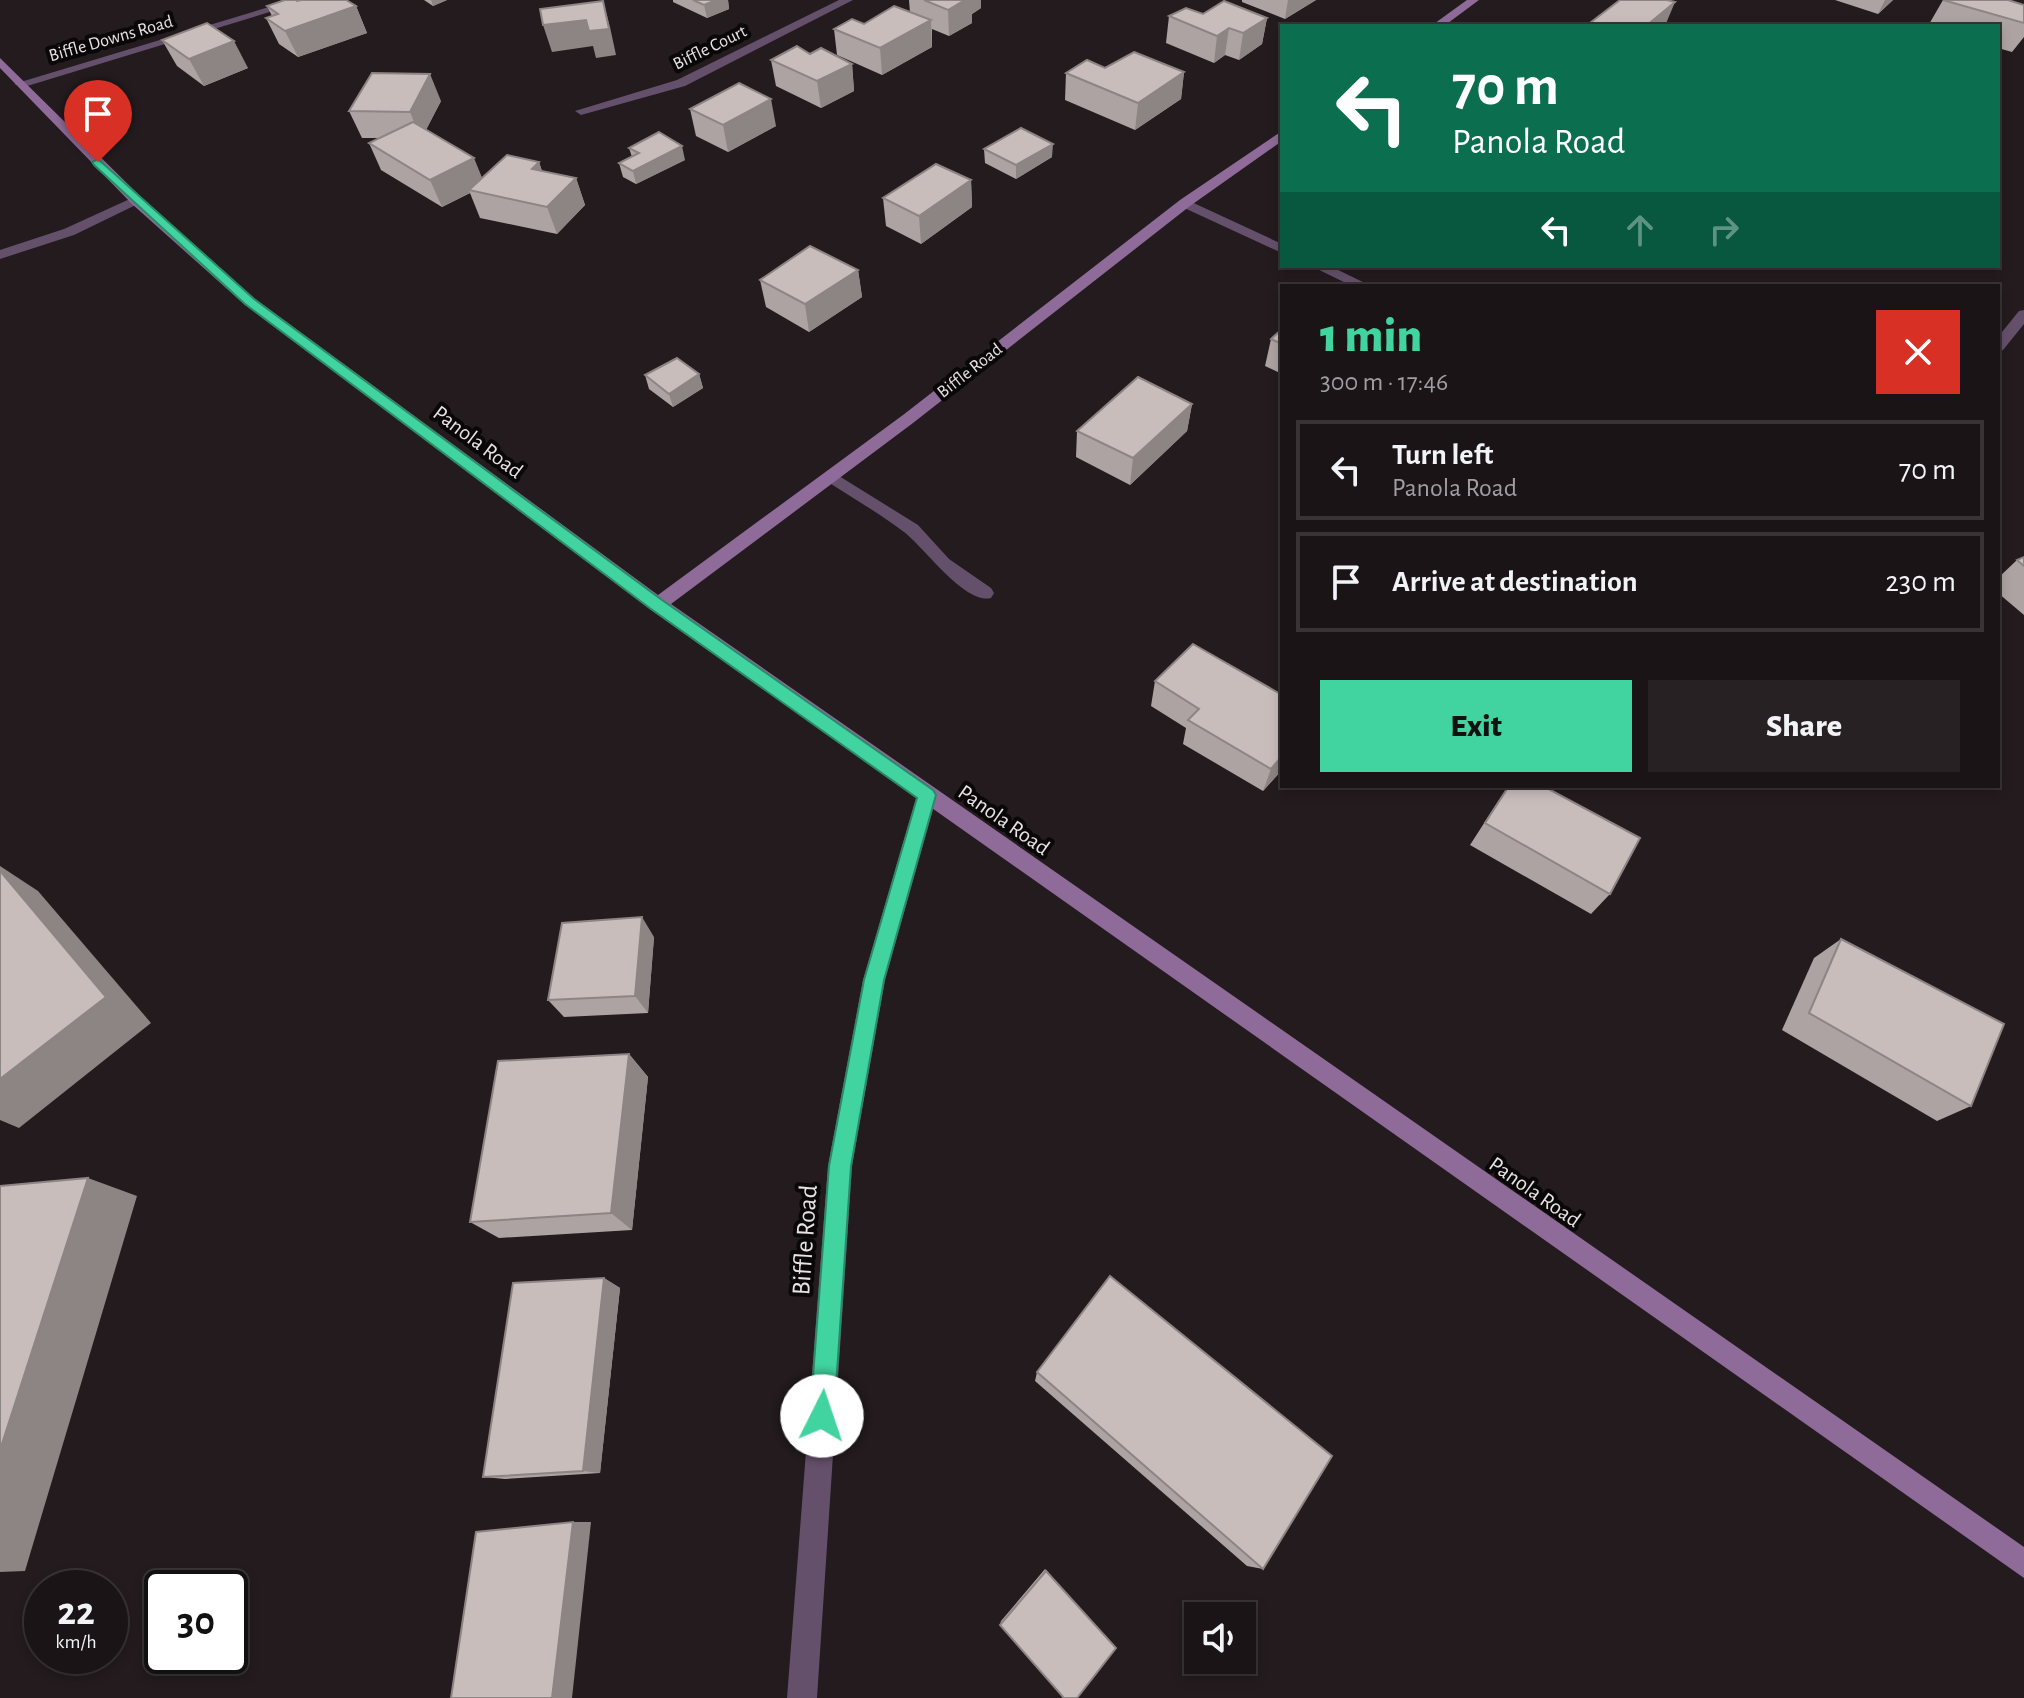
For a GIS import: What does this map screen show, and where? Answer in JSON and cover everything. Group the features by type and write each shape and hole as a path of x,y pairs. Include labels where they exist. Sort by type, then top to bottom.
{"main road":[{"path":"1440,24 1474,0"},
{"name":"Panola Road","path":"0,61 137,201 249,301 657,605 2024,1564"},
{"name":"Biffle Road","path":"657,605 831,476 1185,203 1280,136"}],"street":[{"name":"Biffle Downs Road","path":"20,84 304,0"},
{"name":"Biffle Court","path":"581,111 681,83 848,0"},
{"path":"0,255 69,232 137,201"},
{"path":"1185,203 1280,248"},
{"path":"1323,268 1359,284"},
{"path":"2000,344 2024,314"},
{"path":"831,476 912,529 943,563 985,593"},
{"name":"Biffle Road","path":"802,1698 840,1166 874,980 927,795"}],"building":[{"path":"285,0 346,0 356,6 285,31 266,18 278,14 267,6"},
{"path":"693,0 716,0 704,5"},
{"path":"924,0 965,0 948,10"},
{"path":"1620,0 1675,2 1648,24 1589,24"},
{"path":"1943,0 2008,0 2024,5 2024,23"},
{"path":"603,1 609,29 589,31 586,20 543,25 540,9"},
{"path":"1224,1 1267,18 1243,33 1229,28 1217,36 1169,16 1186,8 1203,14"},
{"path":"894,6 931,20 880,48 834,29 852,19 864,24"},
{"path":"207,23 234,41 189,59 162,40"},
{"path":"797,46 810,54 821,48 852,64 817,81 771,60"},
{"path":"1134,52 1184,72 1138,103 1066,73 1087,60 1105,68"},
{"path":"372,73 430,74 410,112 349,111"},
{"path":"739,83 771,99 723,125 690,109"},
{"path":"413,122 474,158 430,180 369,143"},
{"path":"1021,128 1053,144 1016,165 984,149"},
{"path":"659,132 682,146 633,171 619,163 639,153 629,148"},
{"path":"507,155 539,162 532,169 576,178 547,207 469,190"},
{"path":"936,164 971,180 919,216 883,198"},
{"path":"810,246 858,270 805,304 760,280"},
{"path":"1280,331 1280,343 1271,339"},
{"path":"677,358 699,374 669,394 645,375"},
{"path":"1138,377 1192,404 1133,458 1077,431"},
{"path":"1193,644 1280,694 1280,758 1271,769 1188,720 1199,709 1155,681"},
{"path":"1508,788 1547,788 1640,838 1610,894 1485,823"},
{"path":"0,871 106,997 0,1079"},
{"path":"642,917 635,996 548,1000 562,923"},
{"path":"1841,939 2004,1024 1971,1106 1809,1013"},
{"path":"629,1054 611,1213 470,1222 498,1061"},
{"path":"88,1178 0,1450 0,1186"},
{"path":"1110,1276 1332,1456 1263,1569 1037,1372"},
{"path":"604,1278 583,1471 483,1477 513,1283"},
{"path":"573,1522 552,1698 451,1698 476,1532"},
{"path":"1046,1571 1116,1648 1077,1698 1064,1698 1000,1625"}],"route":[{"path":"98,162 249,301 657,605 927,795 874,980 840,1166 822,1416"}]}
